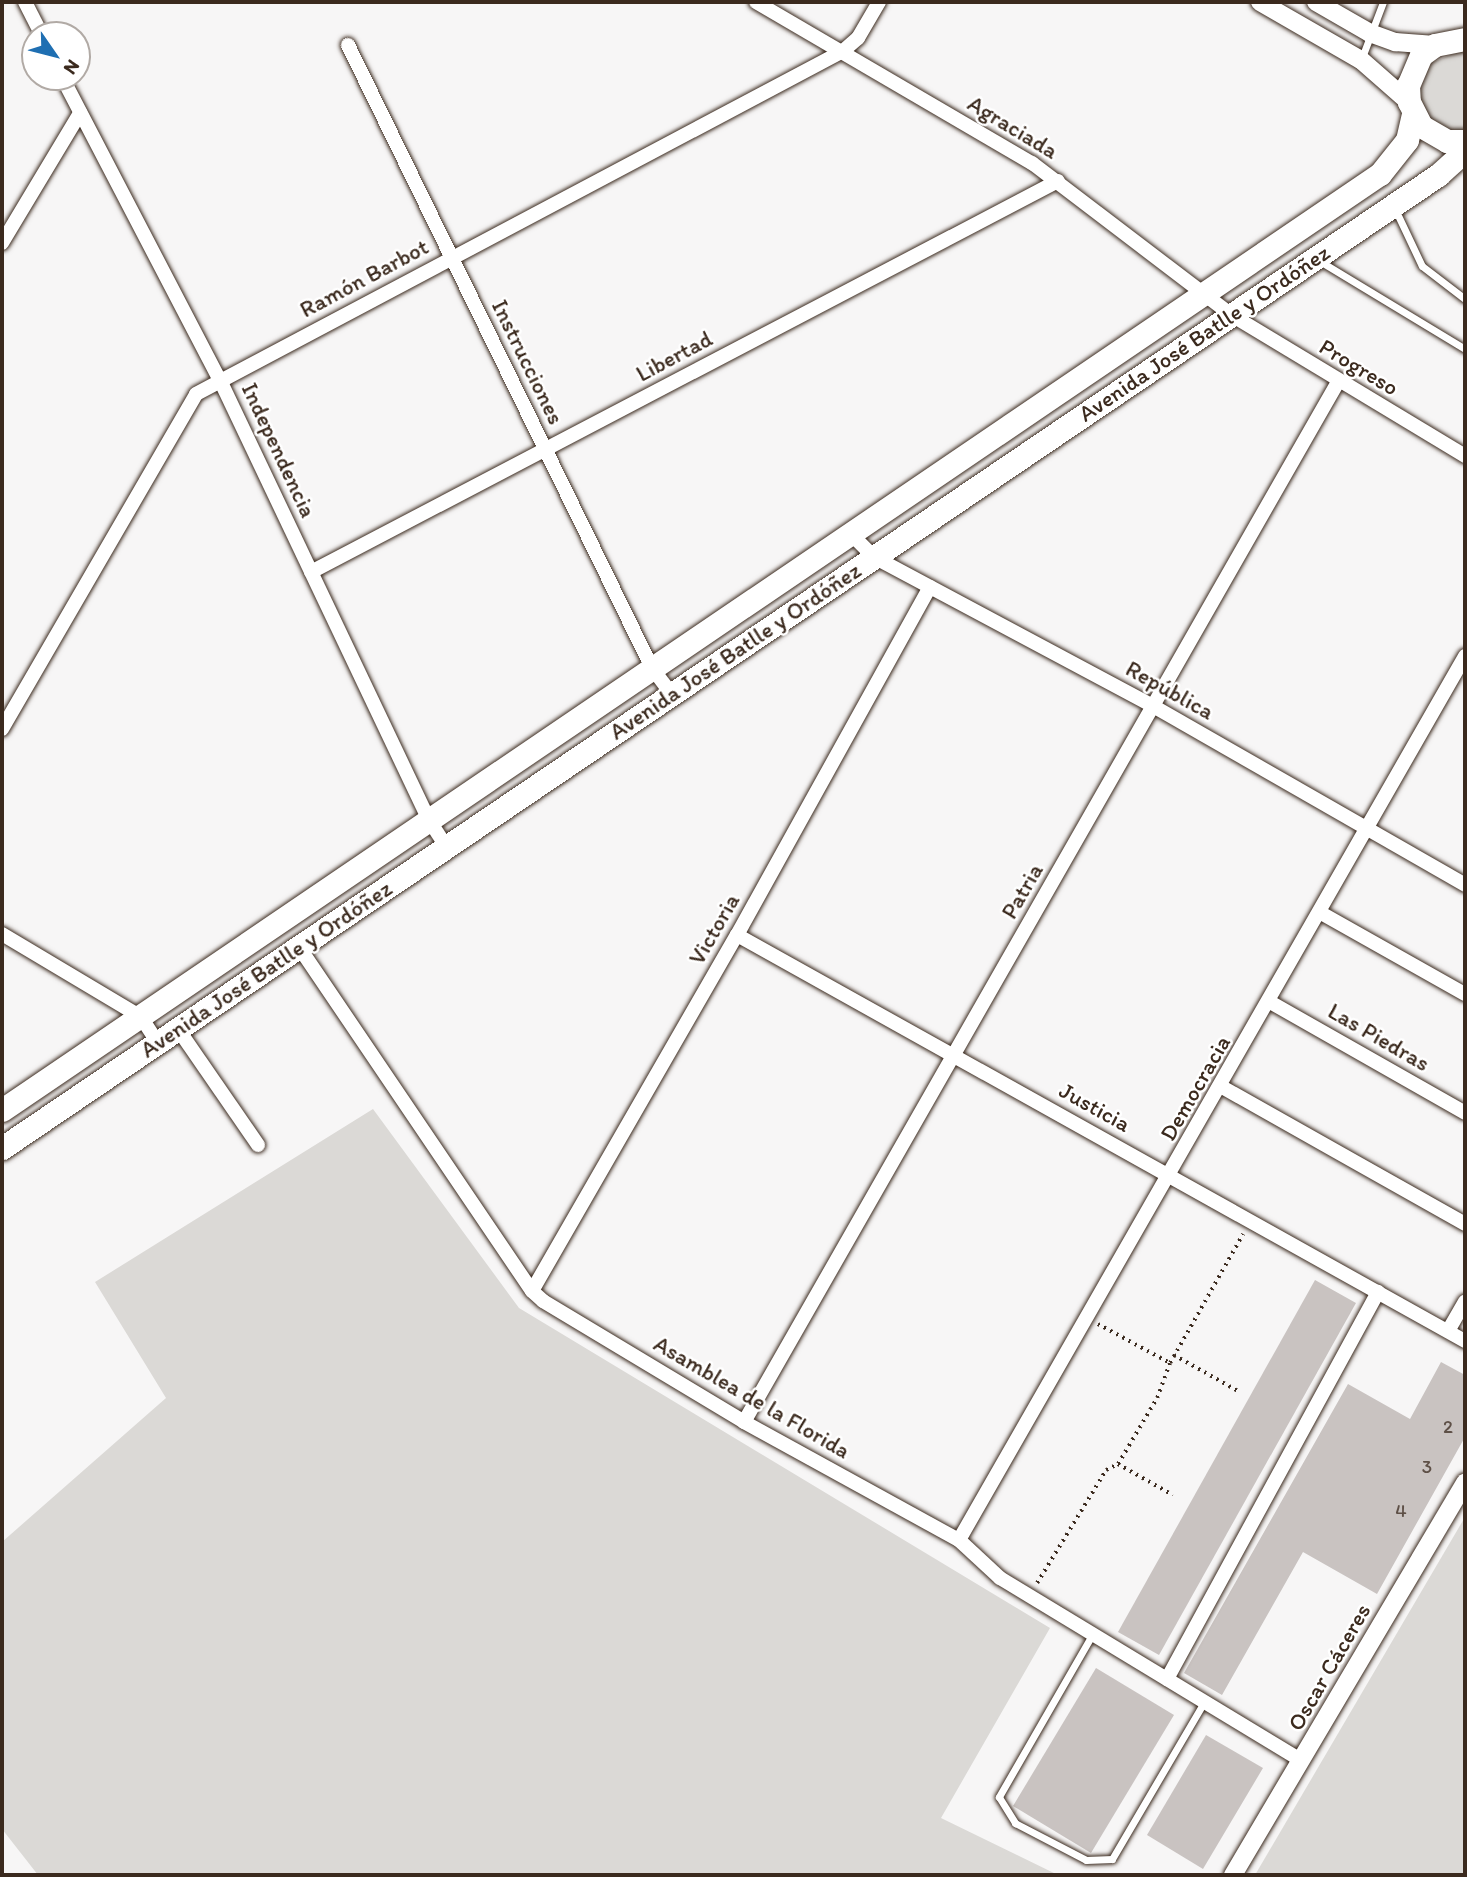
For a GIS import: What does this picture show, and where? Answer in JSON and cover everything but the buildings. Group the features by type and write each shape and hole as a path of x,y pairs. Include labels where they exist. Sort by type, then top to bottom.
{"main road":[{"name":"Avenida José Batlle y Ordóñez","path":"2,1110 652,668 853,536 1380,174 1407,140 1412,69 1454,38"},
{"path":"1411,108 1433,135 1465,142"},
{"name":"Avenida José Batlle y Ordóñez","path":"2,1148 1393,205 1465,150"}],"street":[{"path":"25,2 35,21"},
{"name":"Agraciada","path":"756,2 843,51 1058,181 1230,314"},
{"name":"Ramón Barbot","path":"2,729 195,394 843,51 858,38 879,2"},
{"path":"1260,2 1361,60 1411,108"},
{"path":"1316,2 1370,33 1395,42 1454,38"},
{"name":"Instrucciones","path":"348,45 652,668 672,695"},
{"name":"Independencia","path":"69,91 220,380 429,820 446,846"},
{"path":"2,243 80,113"},
{"name":"Libertad","path":"312,572 1058,181"},
{"name":"Progreso","path":"1230,314 1338,382 1465,456"},
{"name":"Patria","path":"744,1422 1338,382"},
{"name":"República","path":"853,536 874,556 1153,706 1465,885"},
{"name":"Victoria","path":"532,1291 737,935 930,587"},
{"name":"Democracia","path":"959,1540 1222,1087 1465,656"},
{"path":"1321,913 1465,994"},
{"path":"2,934 141,1017 158,1043"},
{"name":"Justicia","path":"737,935 955,1054 1465,1341"},
{"name":"Asamblea de la Florida","path":"299,947 532,1291 744,1422 959,1540 1000,1578 1302,1761"},
{"name":"Las Piedras","path":"1270,1002 1465,1113"},
{"path":"178,1029 258,1145"},
{"path":"1222,1087 1465,1224"},
{"path":"1167,1679 1378,1292"},
{"path":"1448,1331 1465,1302"},
{"name":"Oscar Cáceres","path":"1233,1875 1465,1482"}],"lane":[{"path":"1361,60 1383,2"},
{"path":"1393,205 1422,266 1465,299"},
{"path":"1314,258 1465,349"},
{"path":"1092,1635 999,1797 1014,1823 1086,1860 1112,1859 1204,1702"}],"path":[{"path":"1029,1596 1105,1470 1118,1464 1157,1398 1174,1355 1251,1220"},
{"path":"1088,1318 1170,1363"},
{"path":"1174,1355 1238,1391"},
{"path":"1118,1464 1173,1494"}],"shaded area":[{"path":"1460,51 1465,52 1465,130 1451,130 1428,117 1419,92 1431,63"},
{"path":"373,1109 519,1308 1050,1628 941,1818 1058,1875 38,1875 2,1829 2,1542 166,1398 95,1282"},
{"path":"1465,1517 1465,1875 1255,1875"}]}
